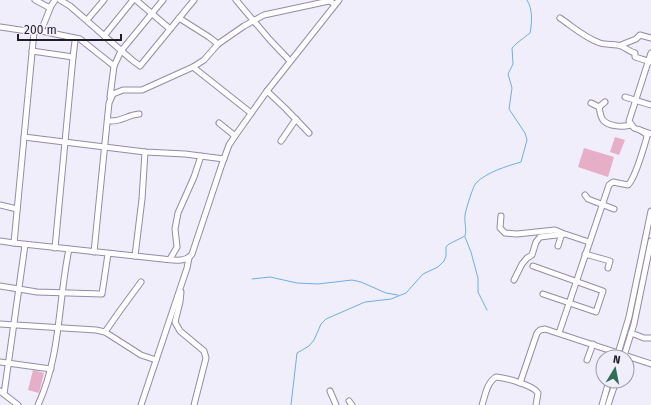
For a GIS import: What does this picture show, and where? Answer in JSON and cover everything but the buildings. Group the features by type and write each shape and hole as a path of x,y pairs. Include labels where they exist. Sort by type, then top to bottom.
{"street":[{"path":"34,0 50,8"},
{"path":"41,31 50,8 55,0"},
{"path":"60,0 87,20 140,66 194,0"},
{"path":"87,20 104,0"},
{"path":"104,36 133,0"},
{"path":"136,0 170,29"},
{"path":"94,252 114,66 121,51 163,0"},
{"path":"236,0 290,61"},
{"path":"109,103 113,94 123,90 142,90 193,68 204,60 218,44 244,26 264,15 328,0 337,2 267,91 229,146 189,258 181,287 141,405"},
{"path":"179,18 218,44"},
{"path":"560,18 584,36 609,45 621,45 636,39 640,35 651,38"},
{"path":"0,27 34,32 41,31 80,39 114,66"},
{"path":"14,243 34,32"},
{"path":"56,248 75,41 74,38"},
{"path":"621,45 628,51 635,53 635,57 650,62"},
{"path":"32,51 73,57"},
{"path":"631,125 629,121 650,62 651,53"},
{"path":"193,68 251,113"},
{"path":"112,81 123,90"},
{"path":"267,91 310,134"},
{"path":"625,96 651,104"},
{"path":"599,107 605,102"},
{"path":"559,333 609,185 613,182 628,185 631,182 650,135 631,125 623,127 608,123 602,119 599,107 591,103"},
{"path":"108,121 117,121 133,114 139,114"},
{"path":"281,141 296,119"},
{"path":"219,123 235,136"},
{"path":"24,137 145,152 224,159"},
{"path":"135,256 142,199 145,152"},
{"path":"170,259 176,247 175,229 178,213 194,177 201,156"},
{"path":"584,195 588,199 614,209"},
{"path":"0,205 17,209"},
{"path":"620,349 629,317 651,211"},
{"path":"501,216 500,228 505,233 517,234 555,230 589,242"},
{"path":"558,246 562,233"},
{"path":"514,280 522,264 532,255 536,242 540,237 562,233"},
{"path":"0,241 108,254 185,260 189,258"},
{"path":"626,349 651,241"},
{"path":"18,405 2,392 14,325 25,244"},
{"path":"38,405 44,392 51,369 69,249"},
{"path":"0,286 37,292 102,294 108,254"},
{"path":"585,254 610,261 608,268"},
{"path":"533,266 604,291 596,312 543,294"},
{"path":"105,332 141,282"},
{"path":"181,287 180,302 175,322 180,331 204,351 206,358 194,405"},
{"path":"0,324 58,327 105,332 141,355 156,360"},
{"path":"520,383 537,333 540,330 545,329 559,333 604,349"},
{"path":"631,333 644,338 651,338"},
{"path":"587,360 592,344"},
{"path":"635,359 651,364"},
{"path":"0,362 51,369"},
{"path":"482,405 489,384 492,379 496,377 520,383 536,390 538,393 536,405"},
{"path":"602,405 607,389"},
{"path":"608,405 613,389"},
{"path":"330,390 336,405"}],"shaded area":[{"path":"615,137 625,140 619,155 610,152"},
{"path":"584,148 614,157 608,177 578,167"},
{"path":"33,370 44,373 39,393 28,390"}],"waterway":[{"path":"291,405 297,353 309,346 314,340 321,324 326,319 365,302 391,299 406,293 423,274 438,267 444,261 446,256 446,247 449,244 465,236 465,215 471,193 476,183 491,173 521,162 527,140 525,133 509,109 512,88 508,74 513,64 512,48 530,33 532,21 527,0"},
{"path":"465,237 478,278 478,292 487,310"},
{"path":"252,279 270,277 297,283 318,284 352,280 361,282 386,293 398,295"}]}
